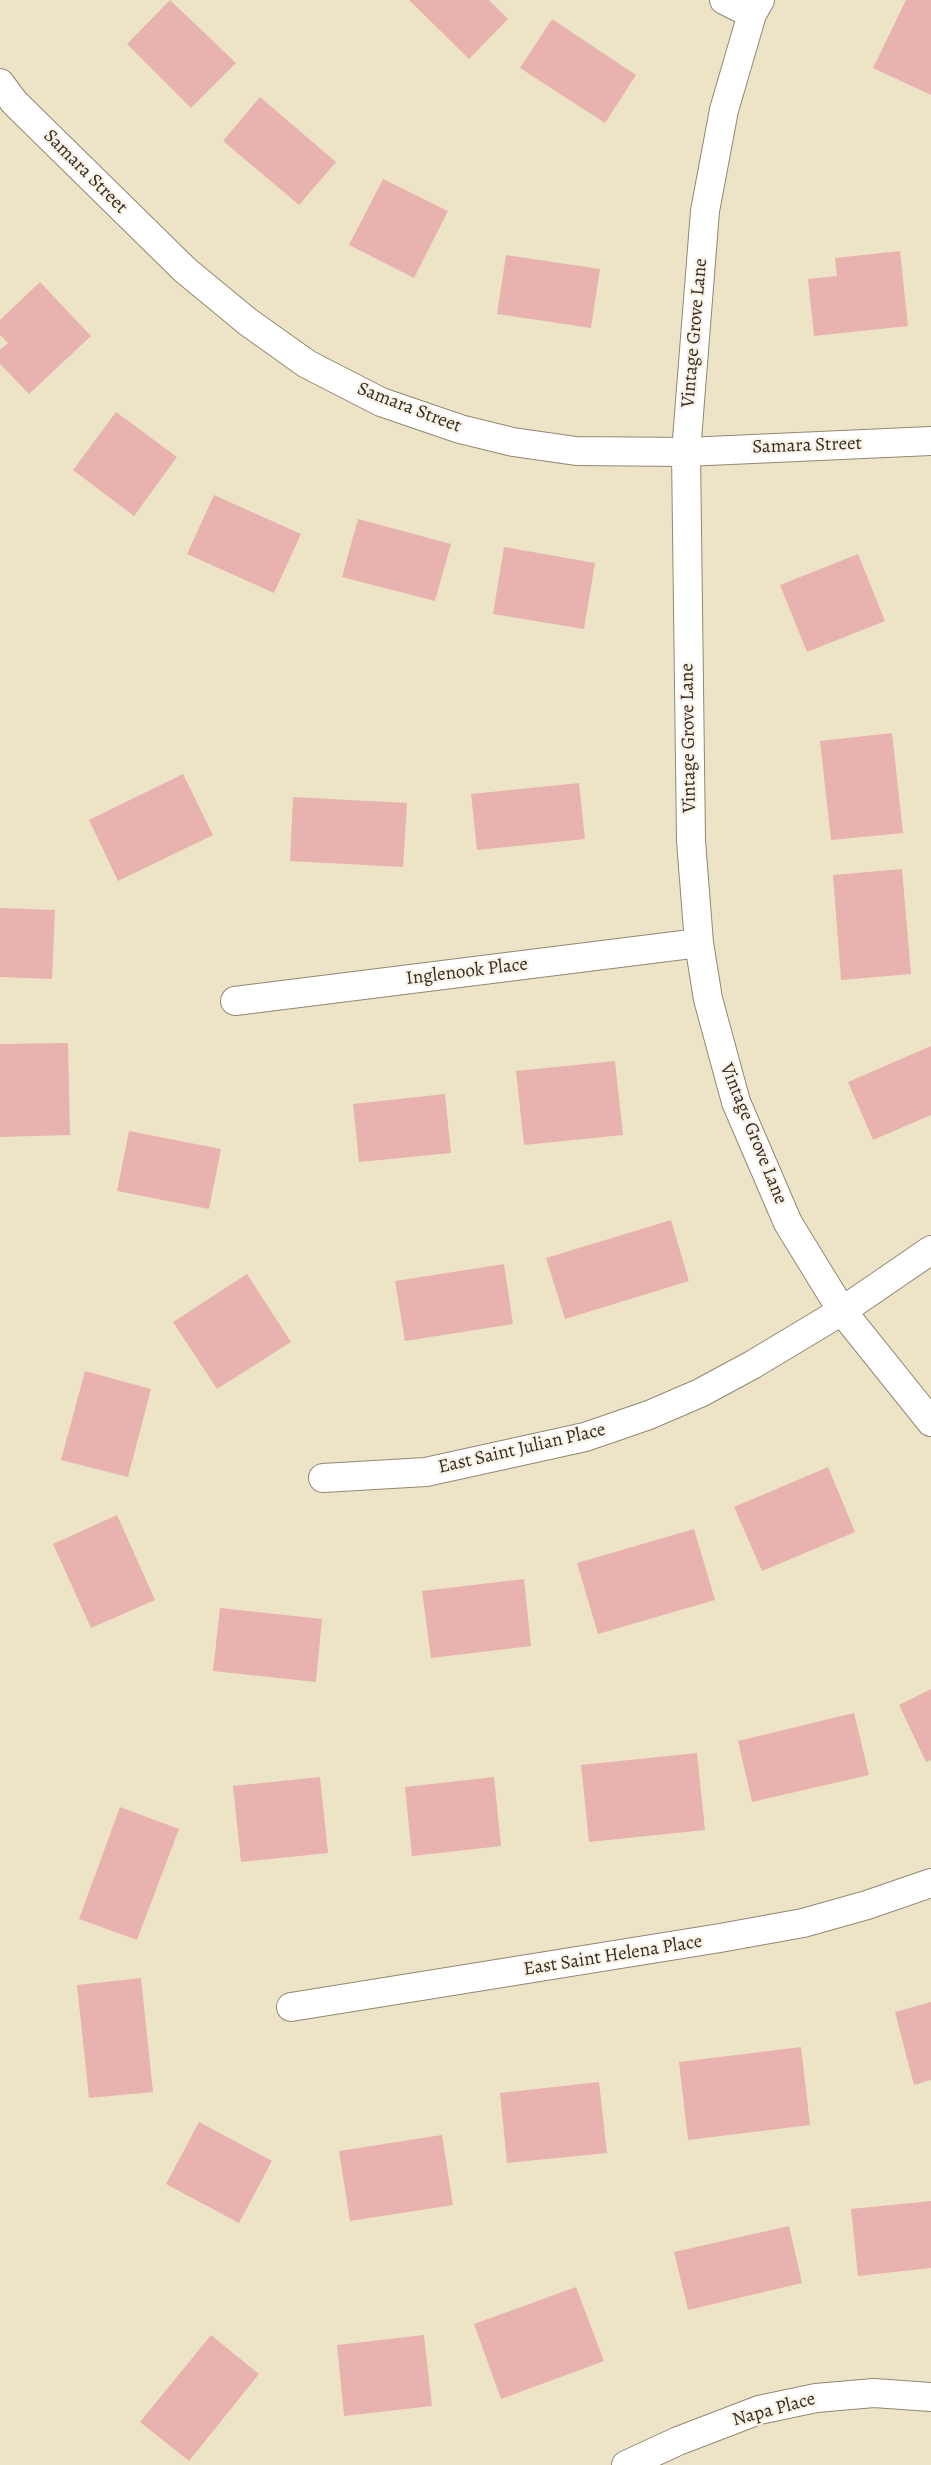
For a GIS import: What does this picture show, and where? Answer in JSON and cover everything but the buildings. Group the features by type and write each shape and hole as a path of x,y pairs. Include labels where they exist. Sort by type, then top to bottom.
{"street":[{"path":"724,0 756,7"},
{"name":"Vintage Grove Lane","path":"756,7 724,110 705,212 686,452 691,840 699,943 708,999 736,1102 788,1223 842,1310 931,1422"},
{"name":"Samara Street","path":"0,83 14,102 185,270 248,322 307,364 380,402 460,429 514,442 576,450 686,452 931,442"},
{"name":"Inglenook Place","path":"235,1001 699,943"},
{"name":"East Saint Julian Place","path":"323,1478 426,1472 585,1437 649,1415 700,1393 842,1310 931,1250"},
{"name":"East Saint Helena Place","path":"291,2006 710,1940 803,1923 867,1905 931,1883"},
{"name":"Napa Place","path":"626,2465 678,2440 759,2410 816,2398 874,2393 931,2397"}]}
